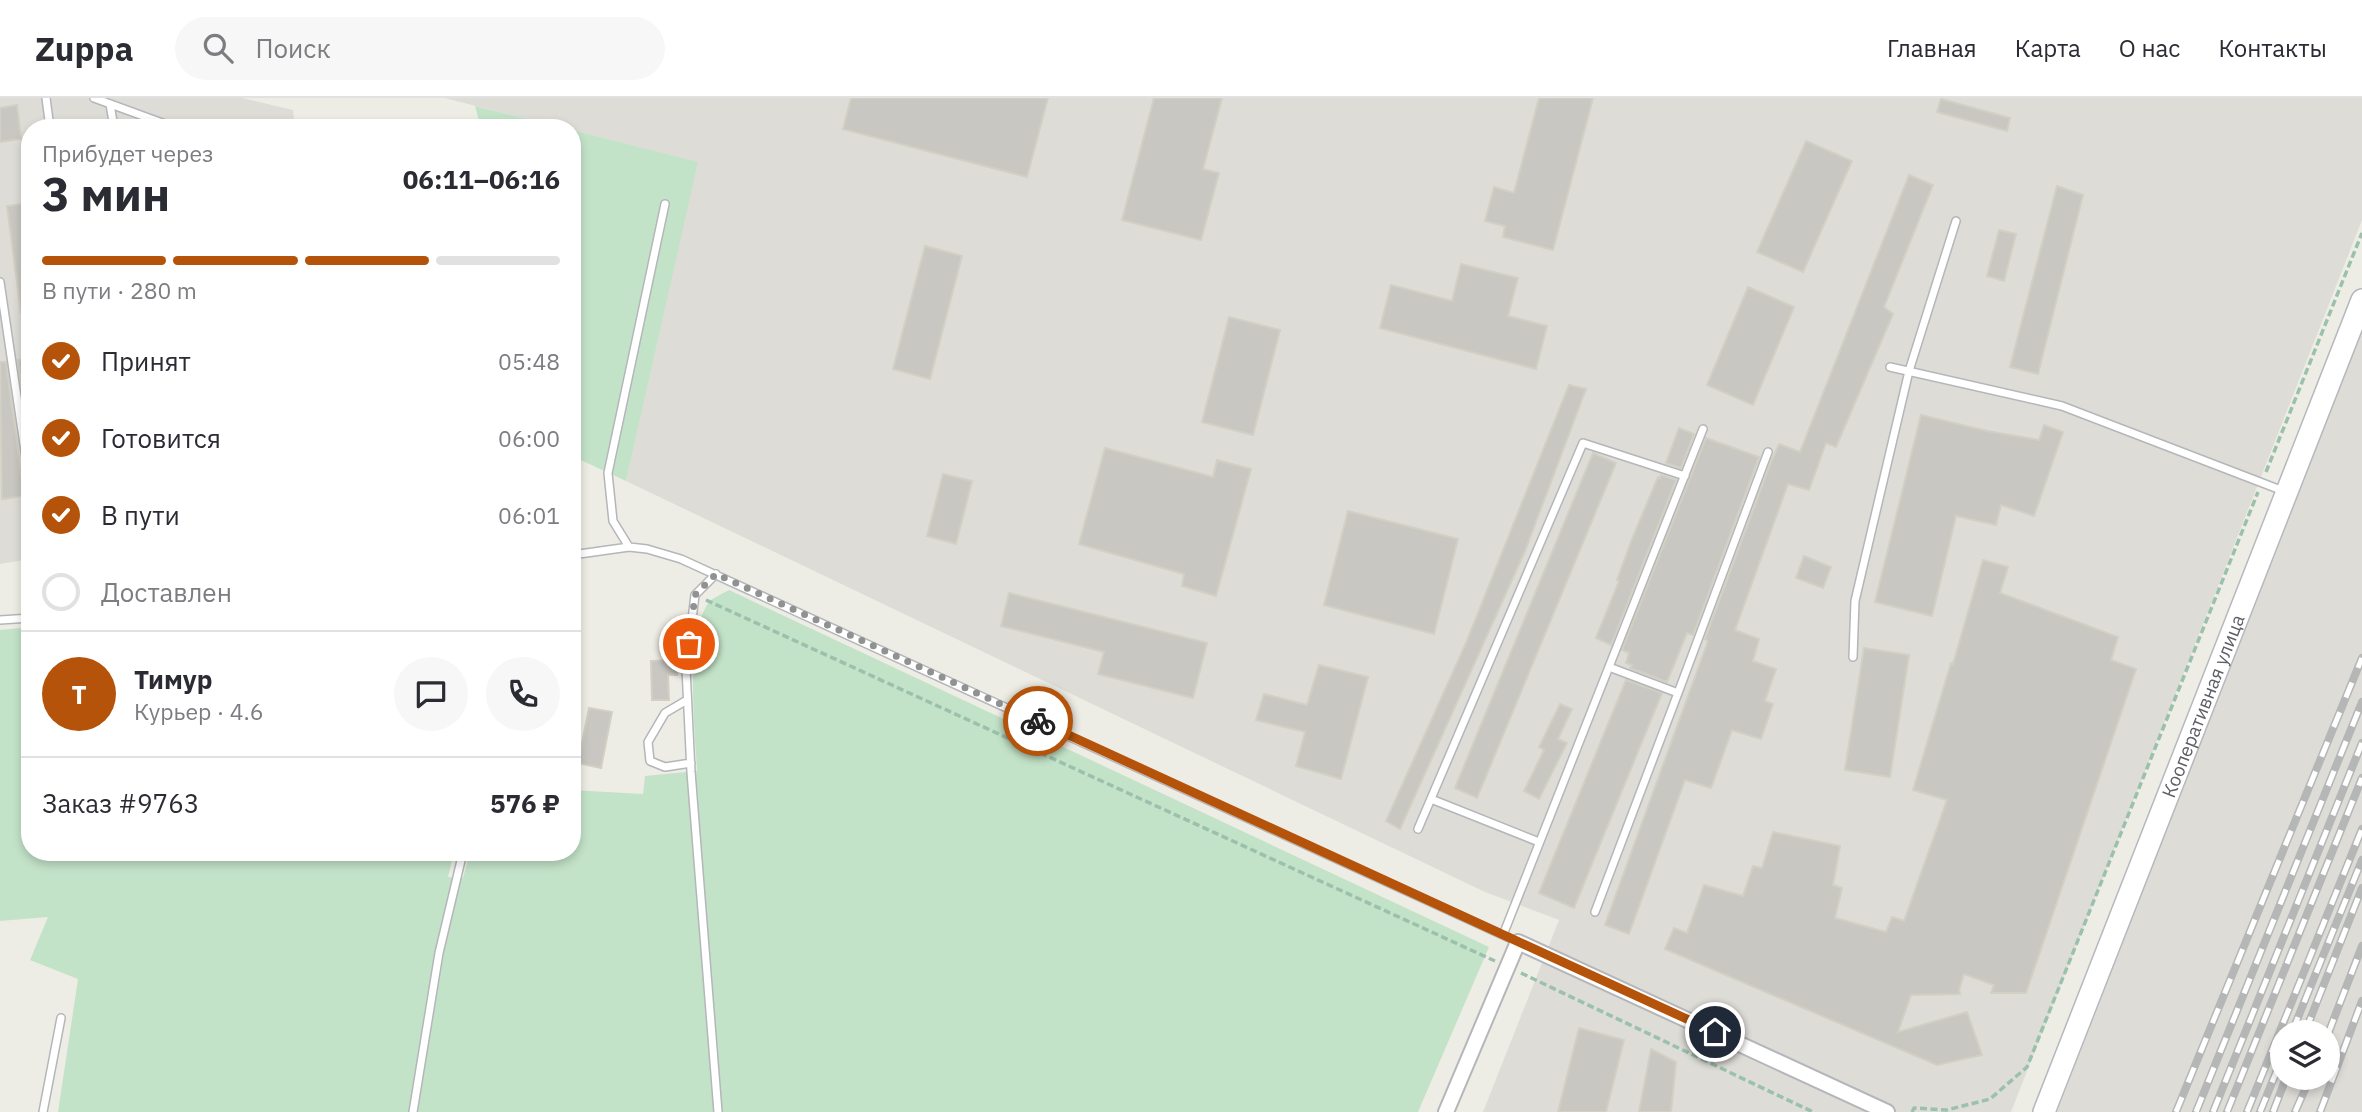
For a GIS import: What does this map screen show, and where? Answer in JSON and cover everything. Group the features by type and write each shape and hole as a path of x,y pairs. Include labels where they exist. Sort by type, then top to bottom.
{"main road":[{"name":"Кооперативная улица","path":"2044,1112 2362,300"}],"street":[{"path":"1446,1112 1518,942 1887,1112"}],"lane":[{"path":"46,98 49,119"},
{"path":"94,98 151,119"},
{"path":"110,104 112,119"},
{"path":"629,547 613,521 608,473 665,204"},
{"path":"1853,657 1855,601 1909,371 1955,221"},
{"path":"0,282 21,424"},
{"path":"1890,367 2062,406 2287,492"},
{"path":"1503,935 1703,429"},
{"path":"1418,830 1583,443 1685,476"},
{"path":"1595,912 1768,452"},
{"path":"581,554 629,547 681,559 1518,942"},
{"path":"716,574 695,595 686,668 719,1112"},
{"path":"0,620 21,619"},
{"path":"1609,667 1678,693"},
{"path":"687,700 665,713 648,742 650,761 665,767 691,763"},
{"path":"1431,799 1539,842"},
{"path":"413,1112 439,953 461,861"},
{"path":"43,1112 61,1018"}],"path":[{"path":"1912,1112 1914,1108 1947,1110 1990,1099 2027,1067 2362,233"},
{"path":"695,595 1507,967 1813,1112"}],"shaded area":[{"path":"0,98 242,98 293,110 294,119 21,119 21,560 0,564"},
{"path":"445,98 2362,98 2362,220 2011,1112 1483,1112 1559,920 1485,892 626,481 697,162 581,132 581,119 527,119"},
{"path":"2362,328 2362,1112 2057,1112"}],"green space":[{"path":"475,106 526,119 479,119"},
{"path":"581,132 698,162 626,481 581,460"},
{"path":"729,590 1489,947 1418,1112 58,1112 78,979 30,960 48,917 0,921 0,630 21,628 21,861 452,861 448,877 463,878 468,861 581,861 581,791 643,794 645,776 697,771 693,710 696,640 700,621 707,605"}],"building":[{"path":"851,98 1048,98 1027,177 843,129"},
{"path":"1154,98 1222,98 1203,169 1219,173 1201,240 1122,220"},
{"path":"1539,98 1593,98 1553,250 1503,237 1505,226 1485,221 1494,187 1514,193"},
{"path":"1941,99 2010,118 2007,131 1937,112"},
{"path":"17,105 21,139 0,142 0,108"},
{"path":"1806,141 1852,161 1803,272 1757,252"},
{"path":"1909,175 1933,185 1884,307 1893,314 1836,447 1826,443 1809,490 1788,484 1735,630 1759,639 1753,661 1776,669 1765,701 1773,704 1761,739 1732,730 1711,788 1685,780 1629,934 1605,925 1708,641 1705,639 1771,462 1779,444 1800,452"},
{"path":"2057,186 2083,195 2038,374 2010,367"},
{"path":"21,204 21,313 7,206"},
{"path":"1999,230 2016,234 2004,281 1987,276"},
{"path":"925,246 962,256 930,379 893,369"},
{"path":"1461,264 1518,278 1508,316 1547,326 1536,369 1380,328 1391,285 1452,301"},
{"path":"1748,287 1794,307 1753,405 1707,385"},
{"path":"1229,317 1280,330 1253,435 1202,422"},
{"path":"18,360 21,360 21,381"},
{"path":"0,362 6,362 21,474 21,496 2,499"},
{"path":"1569,385 1586,389 1525,551 1400,829 1386,821 1466,643"},
{"path":"1921,415 2039,440 2044,425 2063,432 2034,516 2001,505 1996,525 1956,516 1932,616 1875,602"},
{"path":"1679,428 1694,434 1681,468 1666,463"},
{"path":"1706,438 1759,457 1693,635 1687,633 1667,682 1630,668 1632,665 1626,663 1629,653 1622,650"},
{"path":"1105,448 1213,477 1217,460 1251,469 1216,596 1182,586 1184,574 1079,544"},
{"path":"1593,453 1616,463 1477,798 1455,788"},
{"path":"943,474 972,481 956,544 927,536"},
{"path":"1661,475 1676,480 1611,645 1596,638 1619,581 1617,580 1632,539"},
{"path":"1348,511 1458,539 1434,634 1324,605"},
{"path":"1804,556 1831,567 1823,588 1796,578"},
{"path":"1983,560 2008,567 2000,593 2118,637 2111,660 2136,669 2026,993 1991,993 1994,985 1964,974 1960,994 1911,995 1898,1032 1967,1012 1982,1055 1937,1065 1665,949 1674,928 1687,933 1704,885 1743,896 1753,866 1762,868 1773,832 1840,846 1833,885 1842,888 1835,918 1886,932 1892,917 1904,921 1947,800 1913,790"},
{"path":"1009,593 1207,643 1193,698 1098,674 1104,652 1001,626"},
{"path":"1864,648 1909,655 1890,777 1845,770"},
{"path":"677,660 677,675 668,675 669,700 652,700 651,661"},
{"path":"1319,665 1368,677 1341,779 1296,766 1305,732 1256,720 1264,694 1307,705"},
{"path":"1626,680 1662,693 1574,908 1539,893"},
{"path":"1560,704 1572,709 1558,739 1567,743 1539,799 1524,791 1544,750 1539,747"},
{"path":"589,708 612,712 601,768 581,764 581,748"},
{"path":"1579,1028 1624,1040 1606,1112 1558,1112"},
{"path":"1651,1049 1676,1062 1671,1112 1639,1112"}],"railway":[{"path":"2176,1112 2362,658"},
{"path":"2196,1112 2362,702"},
{"path":"2213,1112 2362,743"},
{"path":"2227,1112 2362,778"},
{"path":"2247,1112 2362,829"},
{"path":"2297,1020 2362,860"},
{"path":"2310,1020 2362,888"},
{"path":"2333,1020 2362,946"},
{"path":"2320,1112 2362,1001"},
{"path":"2260,1112 2270,1087"},
{"path":"2273,1112 2281,1090"},
{"path":"2295,1112 2305,1090"}],"way so far":[{"path":"689,644 695,595 716,574 1038,721"}],"route":[{"path":"1038,721 1715,1032"}]}
